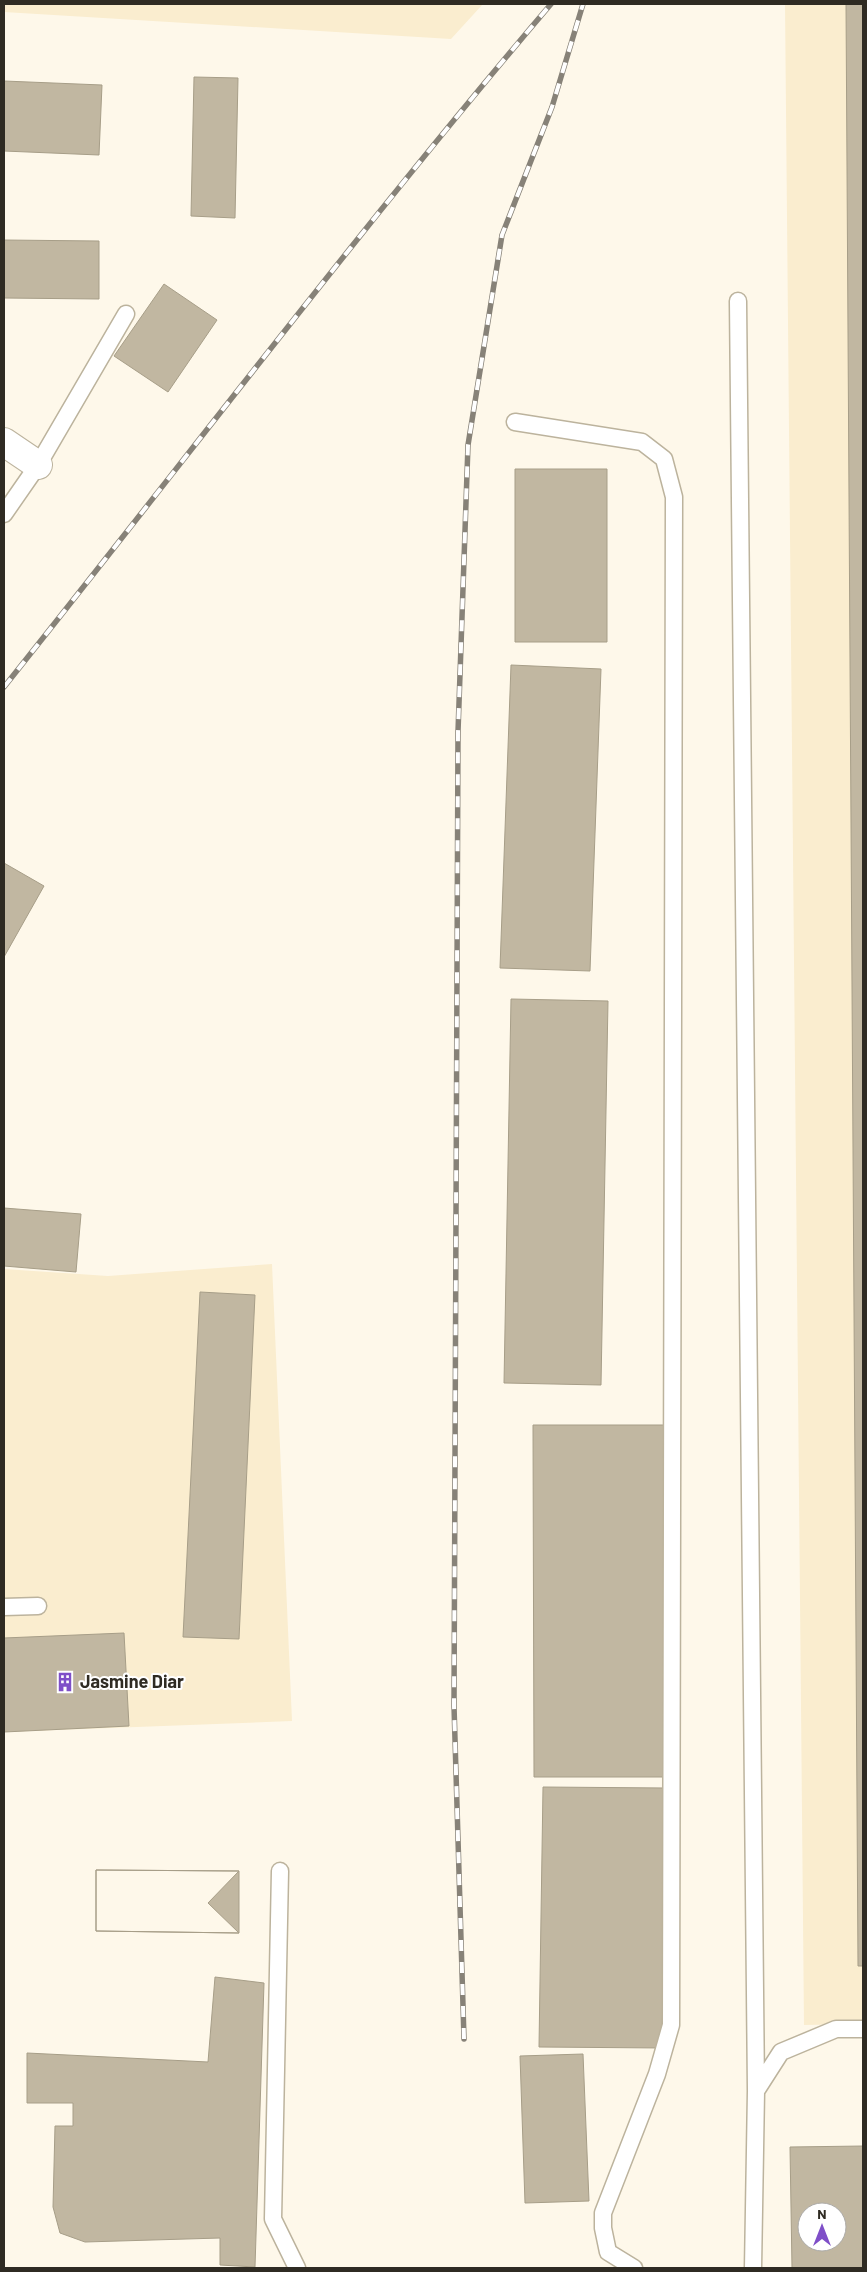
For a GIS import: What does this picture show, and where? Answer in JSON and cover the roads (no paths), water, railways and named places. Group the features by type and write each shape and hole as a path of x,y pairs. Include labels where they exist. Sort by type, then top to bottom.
{"street":[{"path":"4,442 38,466"}],"lane":[{"path":"738,301 756,2091 753,2268"},
{"path":"4,514 38,466 126,314"},
{"path":"515,422 642,442 664,459 674,497 671,2025 657,2074 603,2213 602,2228 608,2252 634,2268"},
{"path":"4,1607 38,1606"},
{"path":"280,1871 273,2219 298,2268"},
{"path":"756,2091 781,2052 836,2029 863,2029"}],"railway":[{"path":"4,687 411,172 551,4"},
{"path":"464,2039 454,1706 458,732 468,445 502,235 552,107 583,4"}],"place":[{"name":"Jasmine Diar","path":"65,1682"}]}
